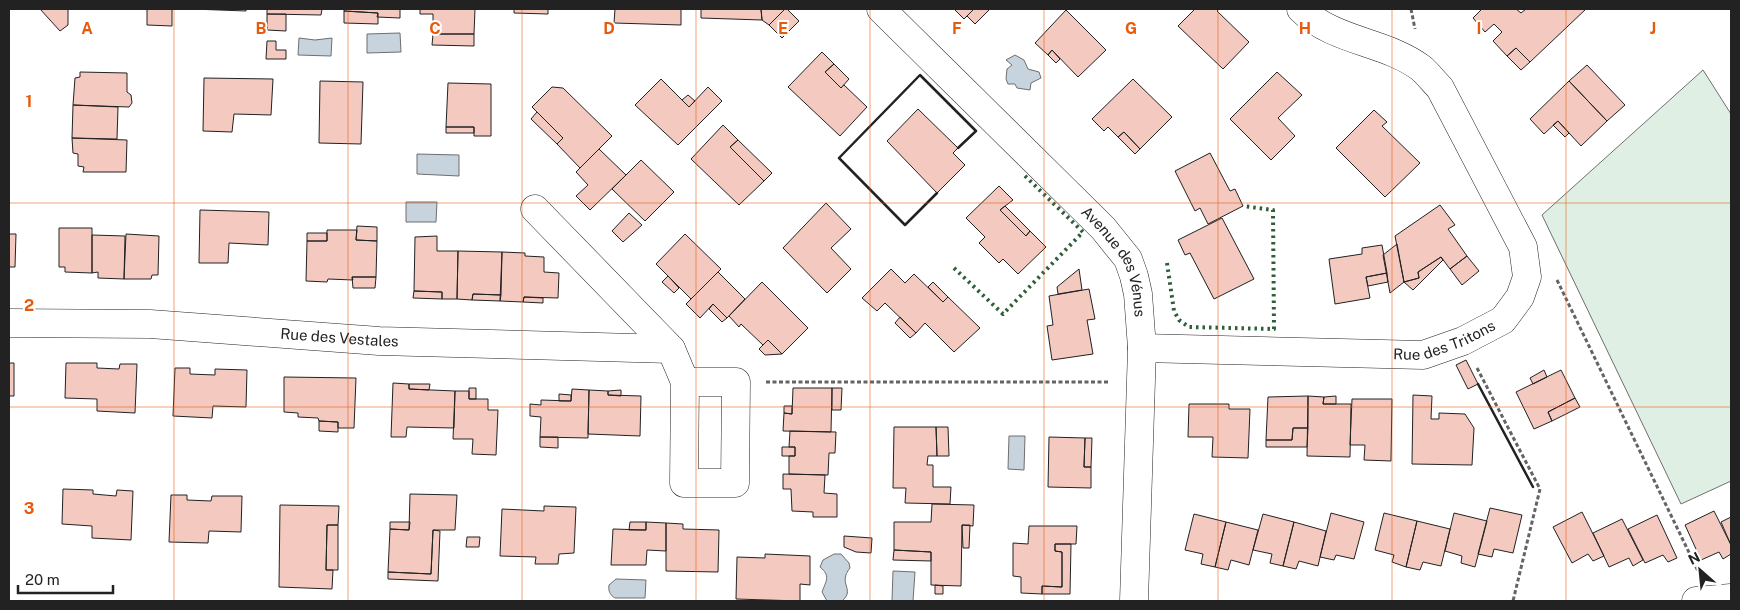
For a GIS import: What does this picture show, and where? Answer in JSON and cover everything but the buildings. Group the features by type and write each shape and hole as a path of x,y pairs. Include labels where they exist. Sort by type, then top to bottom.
{"street":[{"name":"Avenue des Vénus","path":"882,9 1115,242 1128,259 1138,294 1142,348 1134,601"},
{"name":"Rue des Tritons","path":"1142,348 1423,355 1463,341 1503,320 1520,297 1527,277 1523,247 1440,88 1422,69 1406,59 1321,26 1301,9"},
{"path":"536,209 671,348 686,382 684,482 735,483 736,382 686,382"},
{"name":"Rue des Vestales","path":"9,323 150,324 379,341 671,348"}],"path":[{"path":"1523,247 1554,271 1713,600"},
{"path":"1463,341 1540,489 1514,601"},
{"path":"736,382 1141,382"}],"green space":[{"path":"1703,70 1731,114 1731,481 1681,504 1542,215"}],"shaded area":[{"path":"400,33 401,52 367,53 367,34"},
{"path":"299,38 315,40 332,38 331,56 298,55"},
{"path":"1015,55 1024,60 1028,69 1039,72 1041,78 1031,83 1030,90 1017,88 1015,84 1008,84 1006,79 1007,69 1012,65 1006,60"},
{"path":"417,154 459,155 459,176 417,174"},
{"path":"406,202 437,202 436,222 406,222"},
{"path":"1009,436 1025,436 1024,470 1008,469"},
{"path":"834,554 841,554 849,563 850,568 845,578 847,593 842,601 827,601 822,592 827,576 820,567 823,560"},
{"path":"893,571 915,572 913,601 892,601"},
{"path":"616,579 646,580 645,598 615,598 610,593 609,585"}],"hedge":[{"path":"954,268 1003,314 1083,232 1023,174"},
{"path":"1167,263 1174,311 1179,320 1189,327 1274,329 1273,210 1243,206"}],"wall":[{"path":"937,193 905,225 839,158 920,75 976,131 958,148"},
{"path":"1478,384 1533,487"}]}
